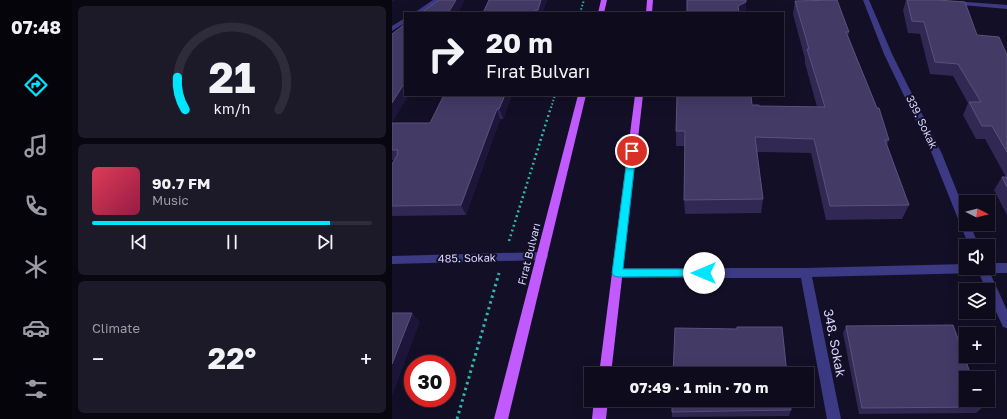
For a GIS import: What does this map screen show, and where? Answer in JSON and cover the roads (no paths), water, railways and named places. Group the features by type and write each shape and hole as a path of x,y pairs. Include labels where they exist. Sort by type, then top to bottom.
{"main road":[{"path":"601,12 604,0"},
{"path":"649,12 650,0"},
{"name":"Fırat Bulvarı","path":"501,419 543,256 582,96"},
{"path":"606,367 639,96"},
{"path":"599,419 600,407"}],"street":[{"path":"419,12 438,0"},
{"name":"339. Sokak","path":"866,0 888,54 937,154 971,239"},
{"path":"944,2 1007,7"},
{"path":"392,29 404,21"},
{"name":"485. Sokak","path":"392,260 543,256"},
{"path":"995,268 1007,268"},
{"path":"618,273 806,273 959,269"},
{"name":"348. Sokak","path":"806,273 834,419"},
{"path":"984,275 1007,323"}]}
